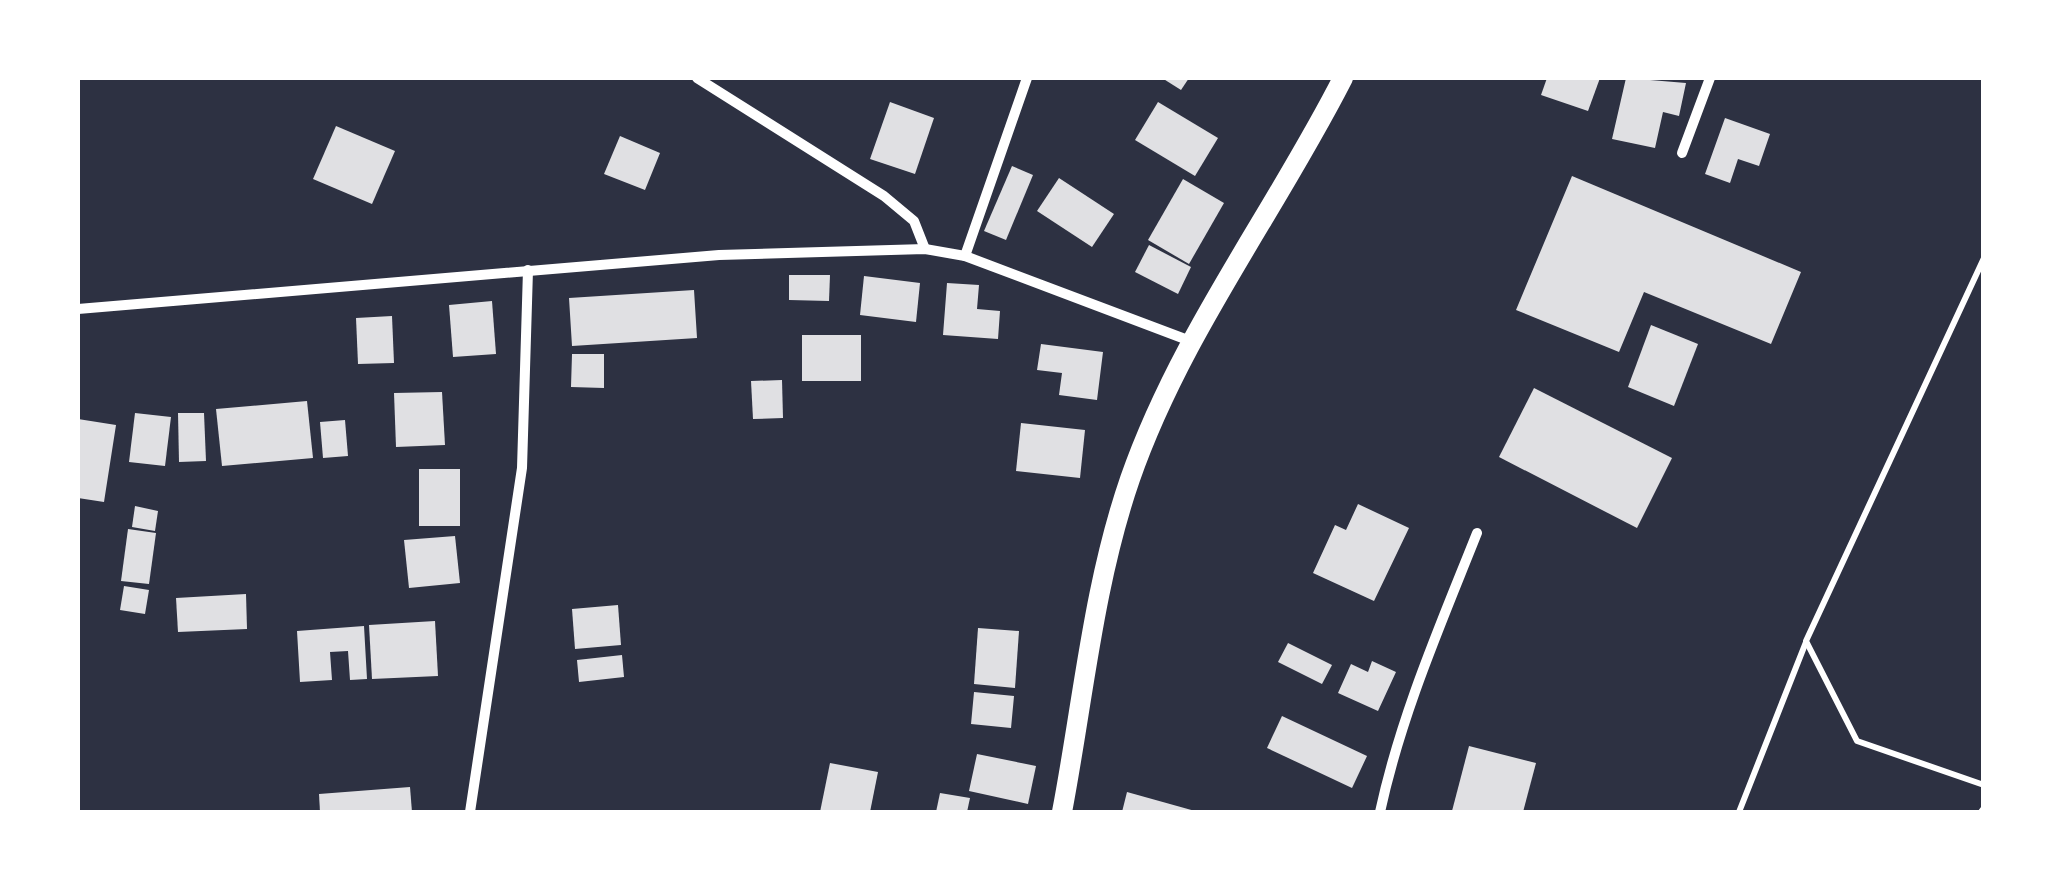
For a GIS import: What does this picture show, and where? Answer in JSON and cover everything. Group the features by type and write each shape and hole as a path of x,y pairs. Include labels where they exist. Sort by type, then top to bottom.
{"main road":[{"path":"1062,812 1101,588 1131,478 1193,342 1343,78"}],"street":[{"path":"697,78 884,196 914,222 925,249"},
{"path":"965,256 1027,78"},
{"path":"1682,152 1710,78"},
{"path":"78,308 804,250 925,249 965,256 1193,342"},
{"path":"470,812 522,468 528,270"},
{"path":"1380,812 1394,746 1477,533"}],"path":[{"path":"1739,812 1806,641 1984,258"},
{"path":"1806,641 1858,741 1984,785"}],"building":[{"path":"1162,78 1189,78 1181,90"},
{"path":"1547,78 1600,78 1588,111 1541,95"},
{"path":"1626,78 1686,83 1679,116 1663,112 1655,148 1612,139"},
{"path":"890,102 934,118 915,174 870,159"},
{"path":"1158,102 1218,138 1195,176 1135,140"},
{"path":"1725,118 1770,134 1759,166 1738,159 1730,183 1705,174"},
{"path":"336,126 395,151 372,204 313,179"},
{"path":"620,136 660,153 645,190 604,174"},
{"path":"1012,166 1033,175 1006,240 984,231"},
{"path":"1572,176 1801,272 1771,344 1644,292 1619,352 1516,310"},
{"path":"1059,178 1114,214 1092,247 1037,211"},
{"path":"1183,179 1224,203 1189,264 1148,240"},
{"path":"1149,245 1191,267 1178,294 1135,272"},
{"path":"789,275 830,275 829,301 789,300"},
{"path":"864,276 920,283 916,322 860,315"},
{"path":"947,283 979,285 977,309 1000,311 998,339 943,335"},
{"path":"694,290 697,338 572,346 569,298"},
{"path":"492,301 496,354 453,357 449,305"},
{"path":"392,316 394,363 358,364 356,318"},
{"path":"1651,325 1698,344 1674,406 1628,387"},
{"path":"802,335 861,335 861,381 802,381"},
{"path":"1041,344 1103,352 1097,400 1059,395 1062,373 1037,370"},
{"path":"572,354 604,354 604,388 571,387"},
{"path":"782,380 783,418 753,419 751,381"},
{"path":"1534,388 1672,458 1637,528 1499,457"},
{"path":"442,392 445,445 396,447 394,393"},
{"path":"307,401 313,458 222,466 216,409"},
{"path":"135,413 171,417 165,466 129,462"},
{"path":"178,413 204,413 206,461 179,462"},
{"path":"78,419 116,425 104,502 78,498"},
{"path":"345,420 348,456 323,458 320,422"},
{"path":"1021,423 1085,430 1080,478 1016,471"},
{"path":"419,469 460,469 460,526 419,526"},
{"path":"1358,504 1409,528 1374,601 1313,573 1335,525 1346,530"},
{"path":"135,506 158,511 155,531 132,527"},
{"path":"128,529 156,533 149,584 121,581"},
{"path":"455,536 460,583 409,588 404,540"},
{"path":"124,586 149,590 145,614 120,610"},
{"path":"246,594 247,629 178,632 176,598"},
{"path":"618,605 621,645 575,649 572,609"},
{"path":"435,621 438,676 372,679 369,625"},
{"path":"364,626 367,679 350,680 348,651 330,652 332,680 300,682 297,631"},
{"path":"978,628 1019,631 1015,688 974,684"},
{"path":"1288,643 1332,665 1322,684 1278,662"},
{"path":"622,655 624,677 579,682 577,660"},
{"path":"1372,661 1396,672 1378,711 1338,693 1351,664 1368,672"},
{"path":"974,692 1014,696 1011,728 971,724"},
{"path":"1282,716 1367,756 1352,788 1267,748"},
{"path":"1469,746 1536,763 1523,812 1452,811"},
{"path":"977,754 1036,766 1028,804 969,791"},
{"path":"830,763 878,772 870,812 820,812"},
{"path":"410,787 412,812 320,812 319,794"},
{"path":"1127,792 1195,811 1195,812 1122,812"},
{"path":"940,793 970,798 967,812 936,812"}]}
